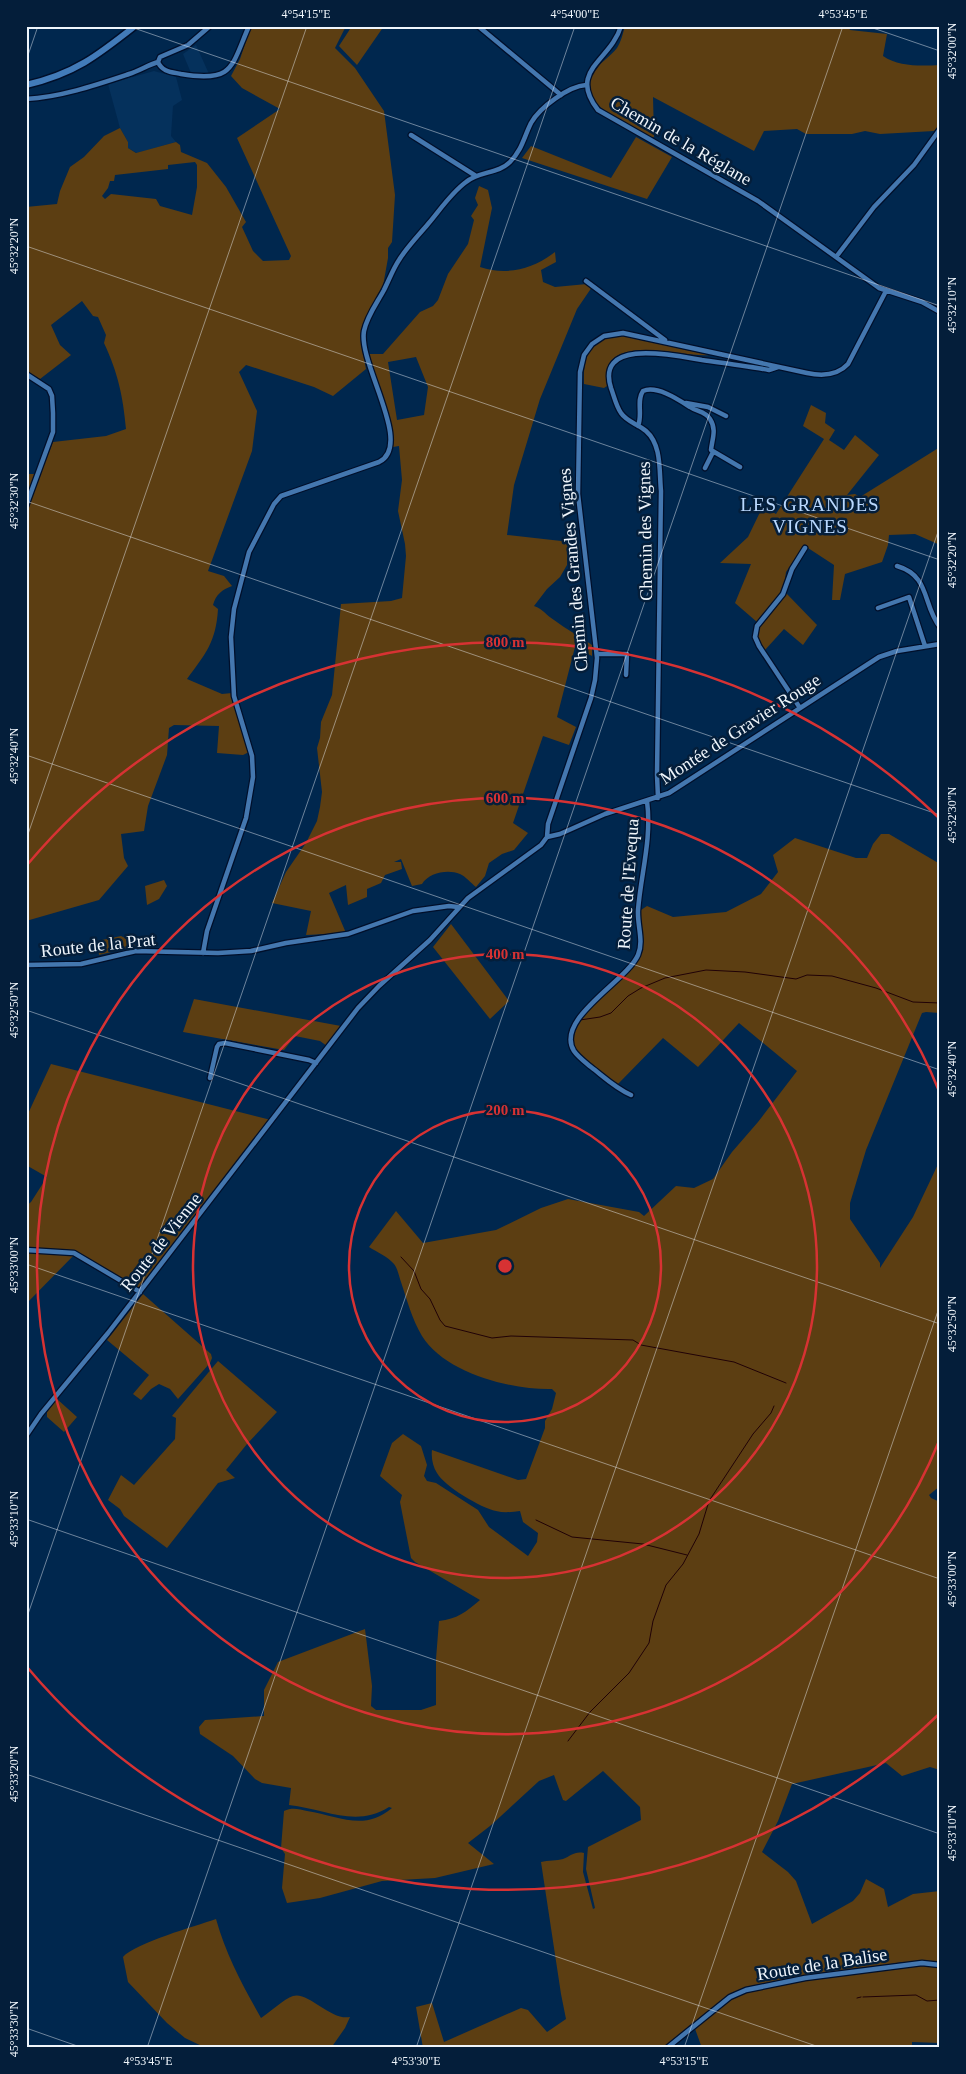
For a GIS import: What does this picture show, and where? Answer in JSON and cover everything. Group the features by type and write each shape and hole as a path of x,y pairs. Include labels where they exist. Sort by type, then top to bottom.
{"main road":[{"path":"26,85 77,69 100,54 135,26"}],"street":[{"path":"26,99 72,91 130,74 158,62 162,56 188,45 210,26"},
{"path":"158,62 162,69 168,71 201,77 219,75 234,63 249,26"},
{"path":"478,26 561,95"},
{"path":"203,953 207,931 246,818 253,777 252,756 234,696 231,637 234,609 246,560 268,514 281,496 379,462 390,453 392,444 388,422 366,360 363,342 364,329 370,314 399,260 466,181 508,165 522,148 534,118 561,95 571,89 586,85 591,70 615,42 620,26"},
{"name":"Chemin de la Réglane","path":"586,85 593,104 609,118 743,192 886,291 922,302 940,312"},
{"path":"836,257 874,207 914,165 940,129"},
{"path":"411,135 476,176"},
{"path":"586,281 666,341"},
{"name":"Chemin des Grandes Vignes","path":"547,837 548,824 596,680 596,654 578,494 578,420 582,362 587,349 604,336 613,333 633,334 816,375 830,374 844,368 851,359 886,291"},
{"name":"Chemin des Vignes","path":"658,798 661,491 658,457 654,442 648,432 621,413 609,379 610,369 614,364 627,356 653,352 769,370 778,366"},
{"path":"26,374 46,385 51,392 53,432 26,506"},
{"path":"638,426 640,419 640,397 646,389 654,389 686,403 708,407 726,416"},
{"path":"686,403 690,407 704,413 712,421 714,436 711,450 740,467"},
{"path":"705,468 714,452"},
{"path":"800,708 759,646 755,637 755,631 760,620 783,594 792,569 805,548"},
{"path":"897,566 911,573 921,582 926,599 940,627"},
{"path":"878,608 909,597 925,646"},
{"name":"Montée de Gravier Rouge","path":"458,907 476,891 541,845 547,837 560,834 605,814 658,798 879,657 897,651 940,644"},
{"path":"596,654 627,654 626,675"},
{"name":"Route de l'Evequa","path":"631,1095 612,1085 576,1054 572,1047 572,1036 580,1016 607,988 625,973 639,952 638,912 648,842 647,801"},
{"name":"Route de la Prat","path":"26,965 81,964 136,951 203,953 251,951 286,943 342,935 413,910 449,906 458,907"},
{"name":"Route de Vienne","path":"26,1436 50,1403 140,1292 365,1000 430,940 458,907"},
{"path":"210,1078 217,1047 219,1044 225,1043 316,1063"},
{"path":"26,1250 74,1253 140,1292"},
{"name":"Route de la Balise","path":"667,2048 730,1997 746,1990 805,1978 922,1964 940,1965"}],"shaded area":[{"path":"251,26 346,26 335,48 355,68 384,111 395,195 392,242 388,248 383,286 362,332 361,344 366,369 333,396 314,387 246,365 239,372 257,411 252,451 208,571 224,576 232,586 222,591 216,598 213,605 218,609 217,620 212,639 205,654 187,679 222,694 232,693 235,709 249,752 243,755 217,753 219,726 174,725 169,728 167,755 148,806 144,831 121,834 124,858 128,866 99,900 26,921 26,511 53,442 106,436 126,429 119,385 104,343 106,335 98,317 93,316 82,301 51,325 60,345 71,355 40,379 26,371 26,207 57,204 70,167 84,157 104,136 120,128 128,142 128,148 136,153 176,142 180,145 181,152 207,163 226,187 246,222 242,227 253,251 263,261 289,260 291,256 237,138 280,109 242,88 231,76 240,59","holes":["195,162 197,165 197,187 192,215 160,206 156,199 111,194 105,199 102,196 108,188 110,181 114,181 115,175 168,169 168,165"]},
{"path":"352,26 384,26 357,65 339,46"},
{"path":"625,26 848,26 850,30 887,34 883,56 889,60 903,64 940,65 940,124 934,131 880,134 865,131 852,134 806,134 797,129 764,131 754,151 653,97 654,137 651,137 607,112 597,104 591,94 589,84 593,73 617,48"},
{"path":"196,45 209,74 191,73 183,54"},
{"path":"154,71 176,77 182,100 173,106 171,136 176,142 137,153 128,148 128,142 120,128 108,84"},
{"path":"636,137 672,157 647,199 522,158 531,146 611,178"},
{"path":"479,186 488,190 492,208 480,267 490,270 510,271 529,267 555,252 556,262 541,270 543,282 555,287 587,284 592,287 577,309 540,399 514,485 507,535 579,543 580,551 568,550 567,565 560,577 547,589 534,606 592,645 592,656 575,647 557,717 576,727 569,745 543,736 513,823 528,833 514,850 502,854 489,863 485,876 476,887 462,875 450,872 439,873 429,877 422,884 412,886 401,859 394,862 401,862 402,869 385,875 381,883 367,889 367,897 348,905 346,885 329,893 346,933 306,935 311,911 272,903 286,872 306,843 317,821 322,792 317,748 321,722 332,695 341,604 391,601 402,598 406,556 398,511 402,480 399,446 393,447 392,437 368,354 383,354 420,312 433,306 438,300 448,274 468,244 474,220 471,216 478,205 475,198","holes":["416,357 428,387 424,415 397,420 388,362"]},
{"path":"620,335 709,355 644,350 627,352 614,358 607,368 607,386 604,388 584,384 585,365 590,350 610,337"},
{"path":"811,405 826,413 825,423 835,430 829,440 844,450 855,435 879,455 847,495 855,494 860,497 940,447 940,545 915,534 889,535 888,545 882,562 845,574 840,600 832,600 834,565 808,548 802,548 786,572 784,586 778,599 757,622 735,603 751,564 720,563 748,537 763,506 776,514 824,439 803,426"},
{"path":"26,474 37,474 27,497 26,497"},
{"path":"786,593 817,625 803,645 784,629 765,650 757,638 757,629"},
{"path":"881,834 889,834 940,864 940,1013 922,1013 866,1150 850,1203 850,1219 880,1263 880,1268 913,1217 940,1160 940,1486 929,1495 940,1502 940,1770 930,1767 902,1776 886,1763 792,1784 778,1821 762,1852 788,1872 796,1881 812,1924 853,1901 860,1893 866,1879 884,1889 888,1907 913,1894 940,1891 940,2043 912,2042 912,2048 702,2048 694,2026 743,1993 810,1979 903,1968 902,1962 846,1972 804,1976 741,1990 726,1998 665,2048 423,2048 416,2007 432,2003 444,2042 521,2008 528,2010 547,2032 566,2019 541,1862 561,1860 575,1853 584,1853 583,1872 593,1909 595,1908 586,1869 588,1847 641,1820 640,1807 603,1771 566,1801 563,1800 554,1775 539,1781 490,1826 468,1843 494,1864 435,1878 382,1881 320,1898 287,1903 282,1888 285,1854 281,1848 284,1811 298,1809 341,1819 361,1821 382,1815 392,1808 389,1807 365,1816 352,1817 289,1805 291,1788 262,1783 255,1779 233,1756 200,1734 199,1727 205,1720 264,1716 264,1690 278,1662 365,1629 372,1686 371,1706 376,1710 421,1710 436,1705 436,1659 439,1621 451,1619 461,1614 480,1600 411,1558 400,1502 402,1495 380,1476 392,1443 403,1434 421,1446 427,1465 424,1476 427,1481 436,1483 478,1510 489,1527 528,1556 537,1542 538,1533 523,1522 520,1511 502,1512 489,1509 464,1496 447,1484 434,1468 432,1450 518,1480 526,1479 556,1393 552,1389 518,1386 480,1377 446,1360 433,1349 418,1330 394,1264 369,1247 396,1211 423,1243 496,1230 541,1208 568,1199 639,1212 644,1216 676,1186 694,1188 713,1179 732,1152 758,1122 797,1071 739,1023 698,1067 663,1038 617,1085 579,1055 574,1040 577,1027 596,1001 639,958 641,910 647,906 673,917 726,912 761,894 778,872 773,855 795,838 856,858 867,858 873,844"},
{"path":"164,880 167,886 159,899 147,905 145,886"},
{"path":"451,924 509,1001 490,1019 433,947"},
{"path":"121,936 136,946 99,955 97,941"},
{"path":"194,999 341,1026 327,1046 320,1041 295,1036 284,1050 183,1032"},
{"path":"51,1064 271,1120 139,1289 134,1289 78,1252 26,1247 26,1206 31,1202 47,1177 26,1165 26,1118"},
{"path":"26,1252 75,1254 26,1304"},
{"path":"143,1294 211,1354 210,1363 178,1399 170,1389 159,1384 151,1389 141,1400 133,1394 149,1375 107,1340"},
{"path":"218,1361 277,1412 226,1470 235,1478 218,1483 167,1548 124,1516 120,1509 108,1500 121,1475 134,1485 175,1439 176,1418 172,1416"},
{"path":"57,1399 77,1417 64,1432 47,1417 47,1412"},
{"path":"216,1919 230,1958 261,2018 293,1996 306,1998 335,2015 350,2017 331,2048 206,2048 185,2038 167,2023 128,1982 123,1957 152,1941"}],"waterway":[{"path":"580,1020 611,1013 628,996 641,988 665,978 706,970 745,972 796,979 807,975 832,976 876,988 913,1002 940,1003"},
{"path":"401,1257 414,1271 421,1289 430,1299 445,1326 492,1338 511,1336 633,1340 641,1345 734,1362 786,1383"},
{"path":"568,1741 590,1712 629,1673 649,1643 653,1621 666,1585 683,1564 699,1534 709,1501 753,1434 771,1413 774,1406"},
{"path":"536,1520 572,1537 643,1544 687,1555"},
{"path":"863,1997 916,1995 927,2001 940,2000"},
{"path":"857,1998 861,1997"}],"district":[{"name":"LES GRANDES VIGNES","path":"810,515"}]}
